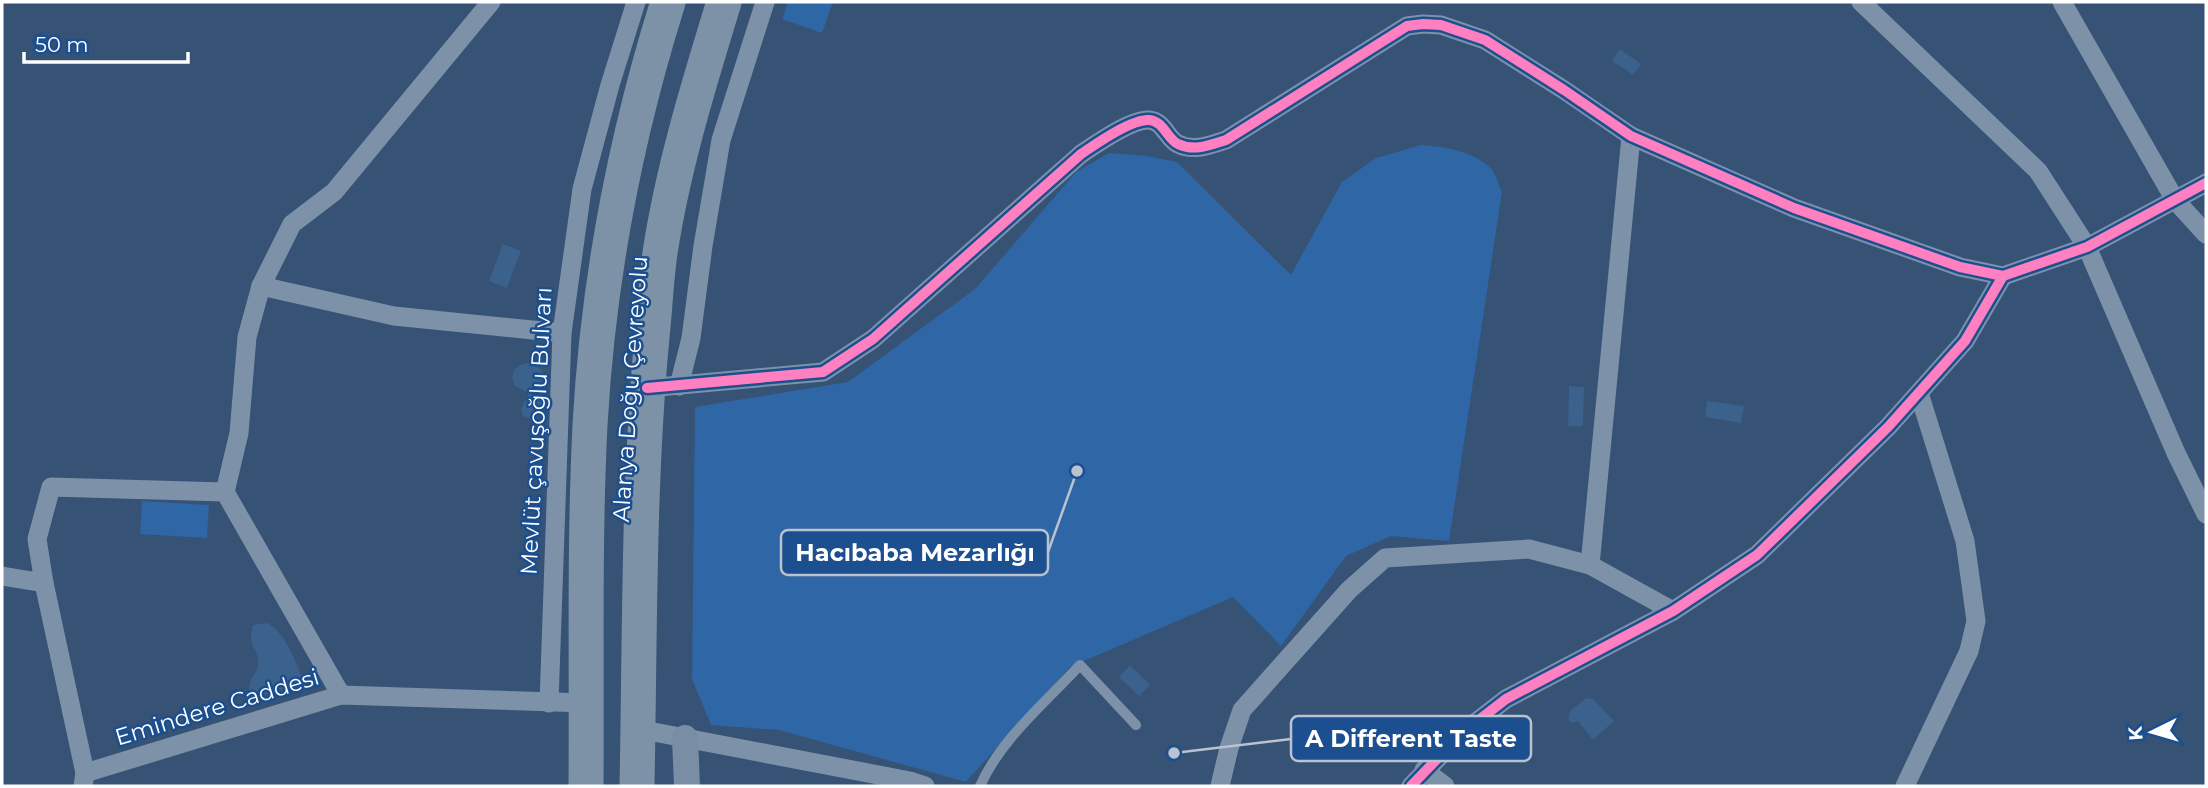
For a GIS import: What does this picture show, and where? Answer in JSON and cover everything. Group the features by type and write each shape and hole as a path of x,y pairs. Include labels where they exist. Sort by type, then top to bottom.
{"highway":[{"name":"Alanya Doğu Çevreyolu","path":"586,786 590,424 599,321 611,233 624,171 645,82 668,2"},
{"name":"Alanya Doğu Çevreyolu","path":"637,786 640,544 663,387 660,253 691,112 724,2"}],"street":[{"path":"341,695 225,492 239,433 247,337 261,286 292,224 334,192 491,2"},
{"name":"Mevlüt çavuşoğlu Bulvarı","path":"549,703 562,333 582,189 636,2"},
{"path":"663,387 691,338 721,140 765,2"},
{"path":"1861,2 2038,171 2087,247 2176,453 2206,514"},
{"path":"2062,2 2175,200 2206,234"},
{"path":"663,387 823,372 873,339 1081,154 1111,133 1149,120 1157,122 1166,130 1175,144 1202,148 1226,140 1407,26 1441,25 1485,40 1631,136 1794,208 1960,267 2003,276 2087,247 2206,183"},
{"path":"1590,565 1631,136"},
{"path":"1411,786 1462,733 1506,699 1672,611 1757,555 1879,436 1965,341 2003,276"},
{"path":"261,286 394,316 562,333"},
{"path":"1905,786 1969,650 1976,621 1965,541 1919,393"},
{"path":"84,780 37,539 51,487 225,492"},
{"path":"1220,786 1228,748 1242,710 1349,590 1385,558 1530,549 1590,565 1672,611"},
{"path":"2,576 44,583"},
{"name":"Emindere Caddesi","path":"84,780 341,695 587,704"},
{"path":"638,729 925,786"},
{"path":"685,738 687,786"},
{"path":"1424,770 1445,786"}],"lane":[{"path":"980,786 989,766 1003,747 1080,665 1136,725"}],"shaded area":[{"path":"788,2 833,2 822,33 782,19"},
{"path":"1620,49 1641,64 1633,75 1612,61"},
{"path":"1421,145 1449,149 1479,159 1493,171 1502,192 1449,541 1391,536 1346,556 1281,646 1233,597 1070,667 966,782 779,730 711,725 692,679 695,407 848,382 975,289 1076,172 1109,153 1177,162 1291,275 1342,182 1376,158"},
{"path":"503,244 521,251 507,288 489,281"},
{"path":"533,362 543,372 541,411 536,417 528,418 523,416 521,409 529,393 515,386 512,376 519,366"},
{"path":"1569,386 1584,387 1583,426 1568,426"},
{"path":"1707,401 1744,406 1741,423 1705,417"},
{"path":"142,501 209,505 207,538 140,534"},
{"path":"268,623 285,642 304,682 254,698 250,695 249,688 258,667 258,658 251,633 253,625"},
{"path":"1130,665 1150,685 1139,696 1119,677"},
{"path":"1586,698 1593,699 1614,721 1593,740 1578,721 1571,723 1568,718 1570,711"}],"cycle path":[{"path":"647,388 823,372 873,339 1081,154 1114,133 1133,123 1149,120 1158,123 1174,142 1184,146 1202,147 1226,140 1407,26 1441,25 1485,40 1631,136 1794,208 1960,267 2003,276 2087,247 2206,183"},
{"path":"1411,786 1462,733 1506,699 1673,611 1757,555 1888,427 1965,341 2003,276"}],"place":[{"name":"Hacıbaba Mezarlığı","path":"1077,471"},
{"name":"A Different Taste","path":"1174,753"}]}
